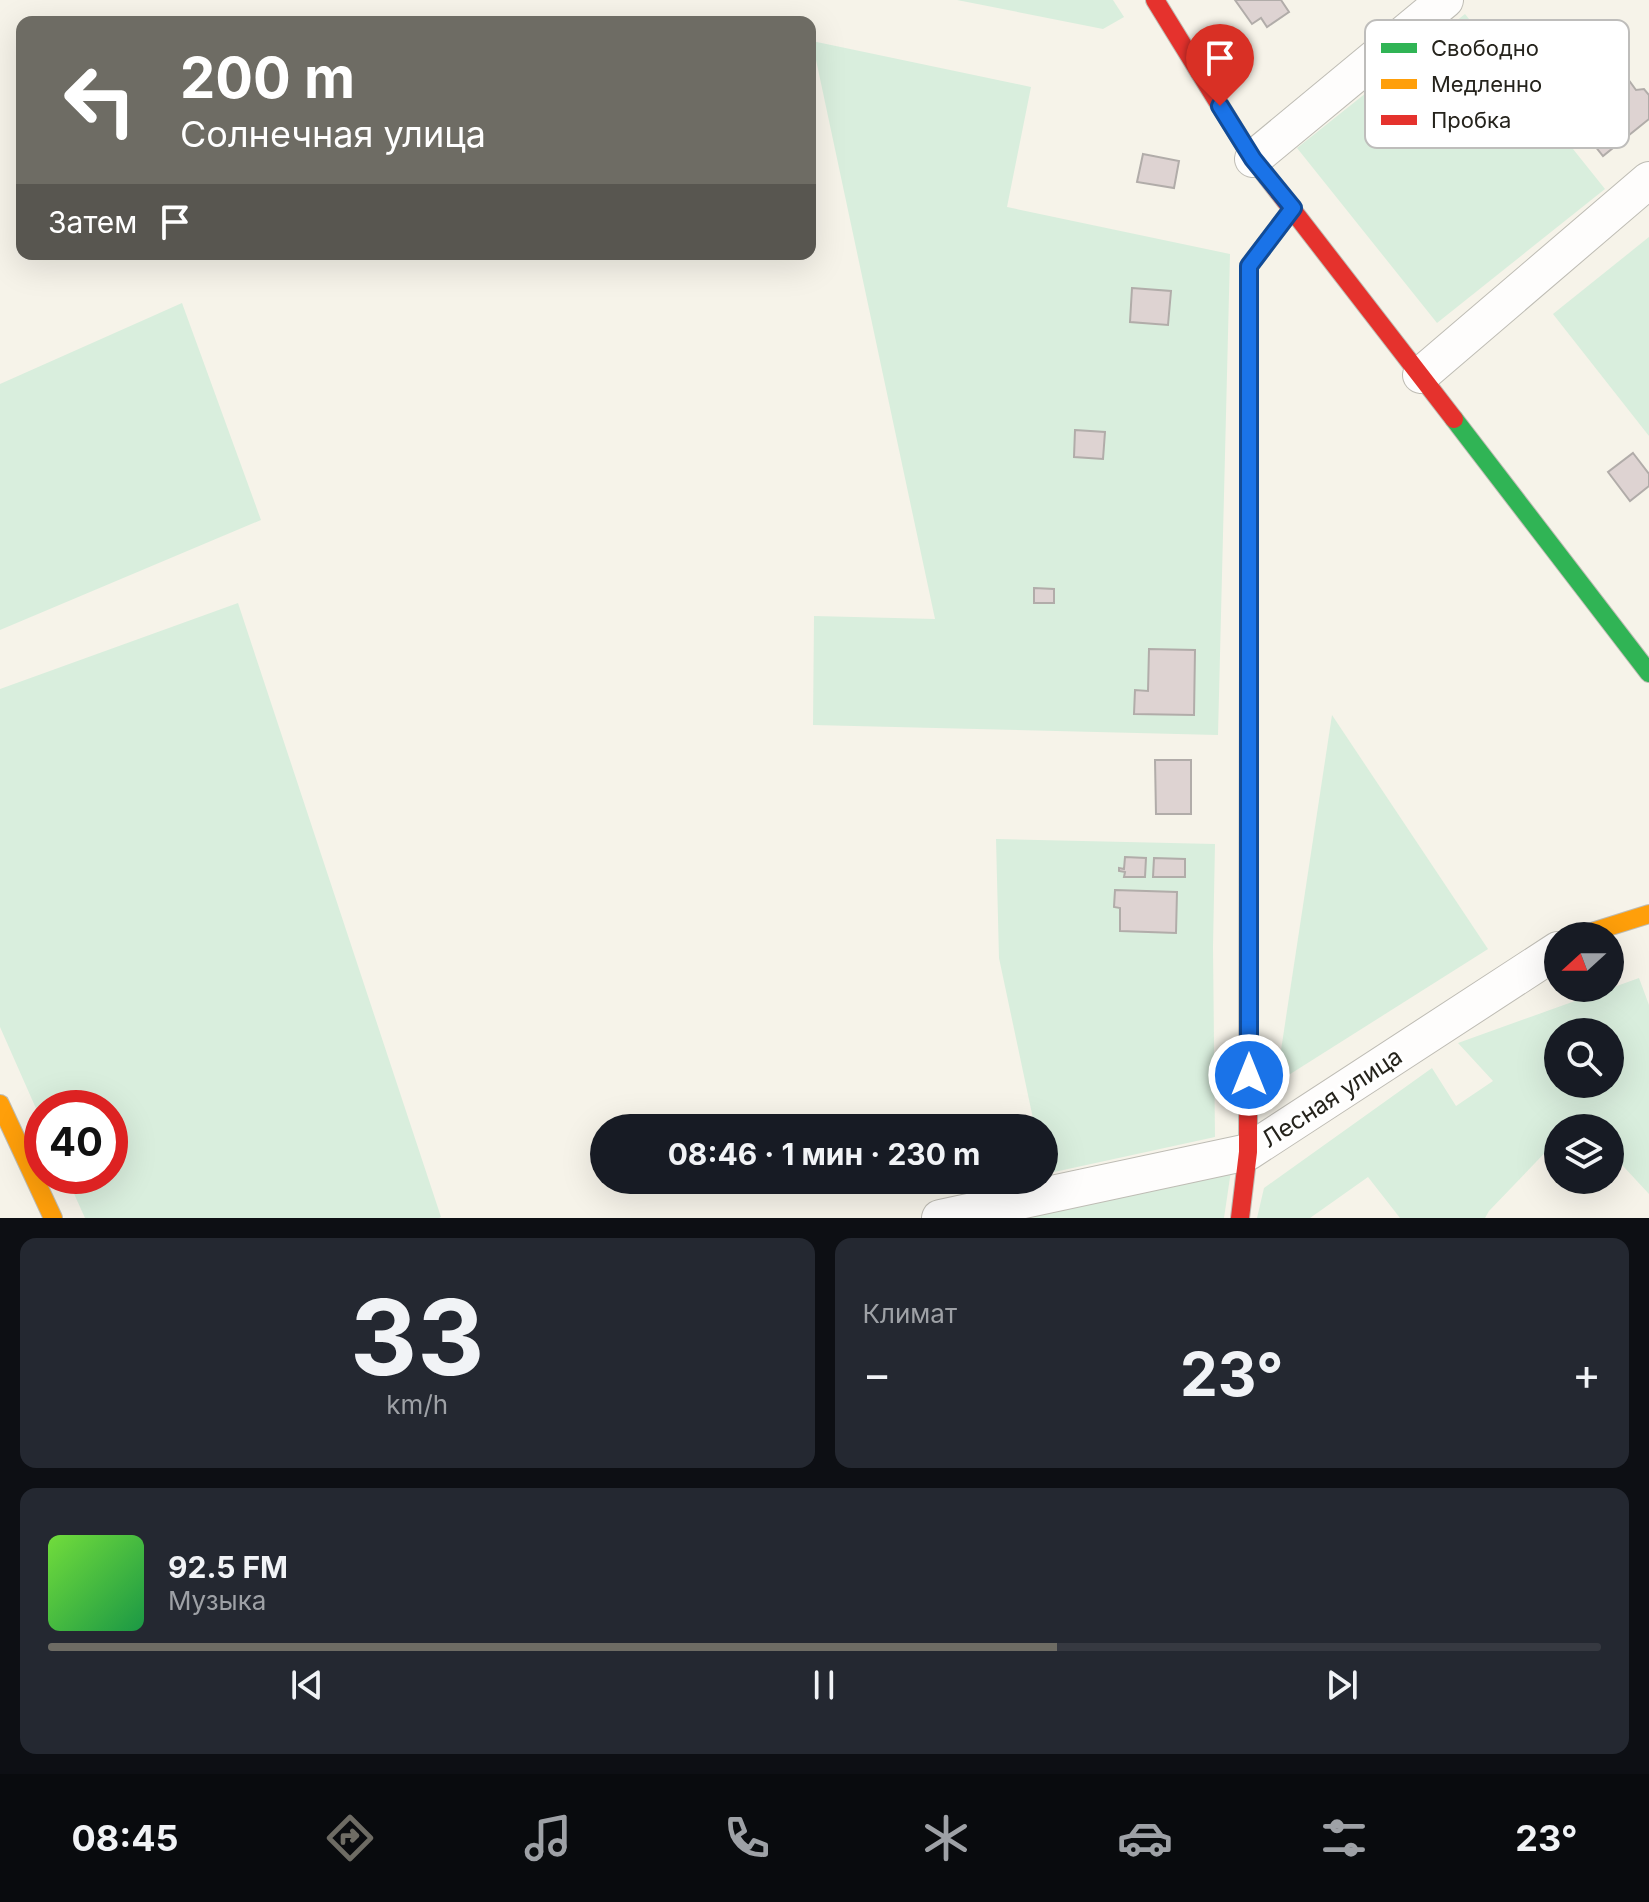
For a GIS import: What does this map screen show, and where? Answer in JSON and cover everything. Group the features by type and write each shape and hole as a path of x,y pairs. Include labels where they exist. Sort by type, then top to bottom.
{"street":[{"path":"1155,0 1253,159 1649,673"},
{"path":"1421,20 1445,0"},
{"path":"1253,159 1365,66"},
{"path":"1421,375 1649,180"},
{"path":"1240,1218 1248,1152 1249,266 1293,208"},
{"path":"1624,922 1649,914"},
{"name":"Лесная улица","path":"940,1218 1248,1152 1544,959"},
{"path":"0,1104 53,1218"}],"green space":[{"path":"957,0 1113,0 1124,17 1103,29"},
{"path":"816,42 1031,87 1007,207 1230,254 1218,735 813,725 814,616 935,619 816,60"},
{"path":"1365,94 1365,148 1572,148 1605,189 1437,323 1297,148"},
{"path":"1649,237 1649,436 1553,314"},
{"path":"182,303 261,520 0,630 0,384"},
{"path":"238,603 441,1217 85,1218 74,1194 128,1194 128,1090 28,1090 0,1027 0,689"},
{"path":"1332,715 1488,949 1276,1083"},
{"path":"996,839 1215,844 1215,1137 1058,1171 1058,1114 1032,1114 999,958"},
{"path":"1639,978 1649,1005 1649,1194 1624,1167 1624,1114 1544,1114 1544,1154 1485,1218 1400,1218 1368,1177 1310,1218 1257,1218 1264,1188 1432,1068 1456,1106 1493,1081 1458,1043 1572,1002 1624,1002 1624,983"},
{"path":"1232,1164 1224,1218 1025,1218"}],"building":[{"path":"1235,0 1281,0 1289,12 1267,27 1261,18 1252,24"},
{"path":"1629,80 1636,90 1644,89 1649,95 1649,119 1629,135"},
{"path":"1597,148 1613,148 1603,156"},
{"path":"1143,154 1179,161 1174,188 1137,182"},
{"path":"1132,288 1171,291 1168,325 1130,322"},
{"path":"1075,430 1105,432 1103,459 1074,457"},
{"path":"1633,453 1649,474 1649,486 1630,501 1608,472"},
{"path":"1034,588 1054,589 1054,603 1034,603"},
{"path":"1149,649 1195,650 1194,715 1134,714 1135,690 1148,691"},
{"path":"1155,760 1191,760 1191,814 1156,814"},
{"path":"1125,857 1146,858 1145,877 1124,877 1125,872 1119,871 1119,868 1124,869"},
{"path":"1154,858 1185,859 1185,877 1153,877"},
{"path":"1115,890 1177,892 1176,933 1120,931 1120,908 1114,907"}],"traffic: fast":[{"path":"1249,655 1249,266 1293,208"},
{"path":"1454,419 1649,673"}],"traffic: slow":[{"path":"1624,922 1649,914"},
{"path":"0,1104 53,1218"}],"traffic: jam":[{"path":"1155,0 1253,159 1454,419"},
{"path":"1240,1218 1248,1152 1249,655"}],"route":[{"path":"1220,106 1253,159 1293,208 1249,266 1249,1075"}]}
